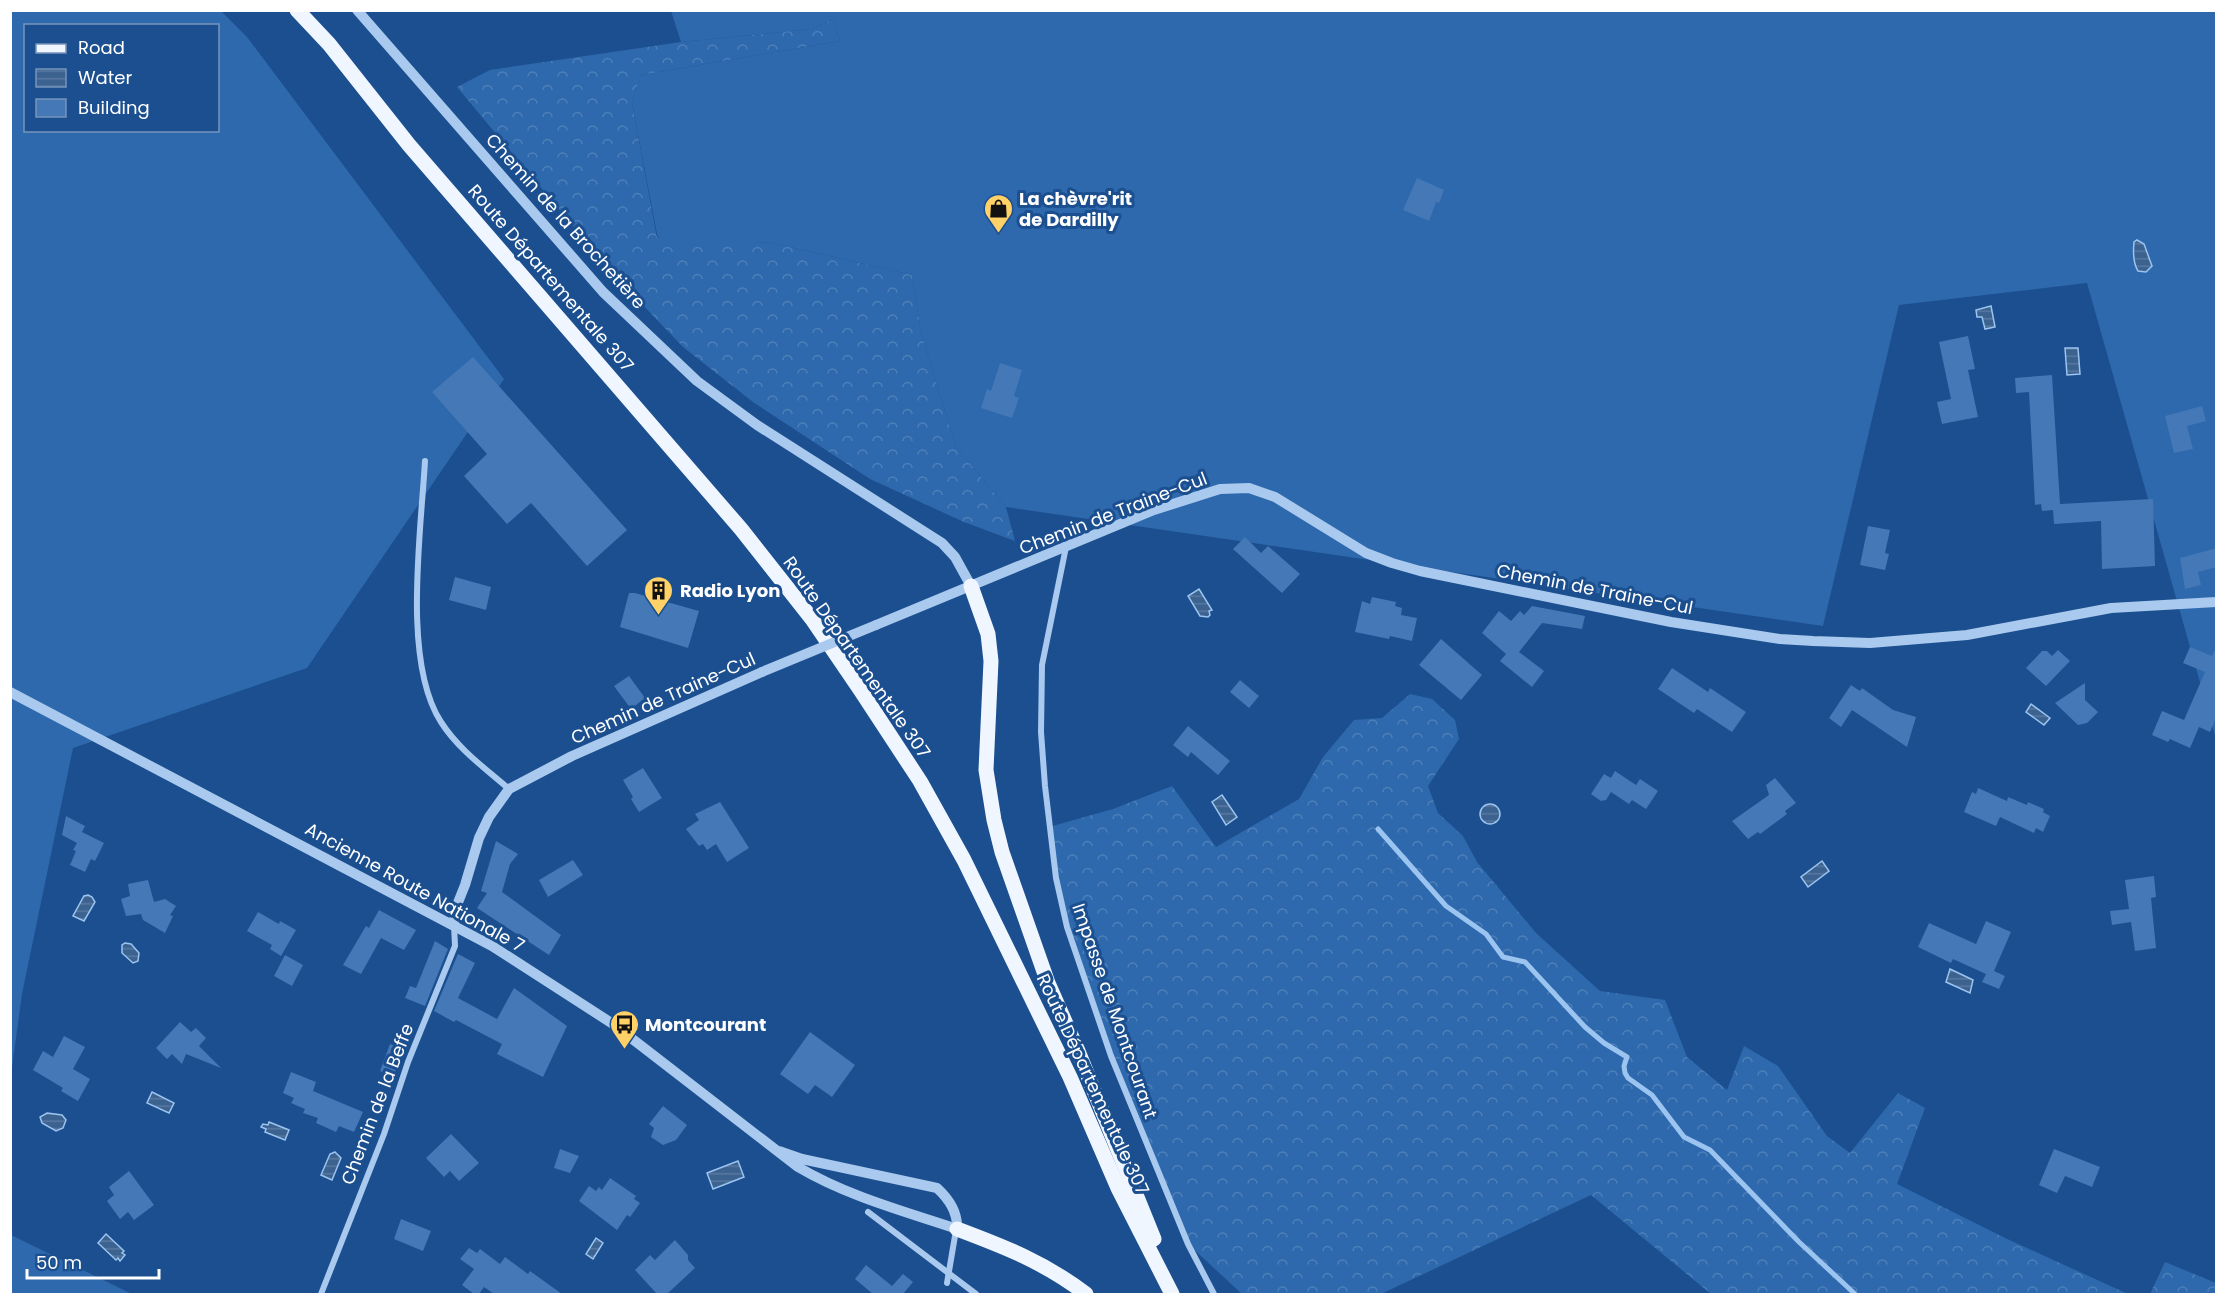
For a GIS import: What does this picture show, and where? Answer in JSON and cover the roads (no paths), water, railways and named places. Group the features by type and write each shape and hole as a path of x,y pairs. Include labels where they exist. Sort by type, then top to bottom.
{"main road":[{"name":"Route Départementale 307","path":"297,10 424,162 741,529 812,619 920,782 964,860 1065,1067 1118,1188 1172,1294"},
{"path":"971,586 988,634 991,662 986,770 1002,852 1048,983 1177,1294"},
{"path":"957,1229 1002,1246 1054,1270 1086,1294"}],"street":[{"name":"Chemin de la Brochetière","path":"357,10 603,292 697,381 757,425 942,543 955,558 971,586"},
{"path":"425,461 418,597 418,650 428,693 441,722 466,752 509,789"},
{"name":"Chemin de Traine-Cul","path":"454,924 454,910 465,885 479,838 489,817 509,789 572,756 762,672 1066,546 1196,495 1220,489 1249,488 1275,497 1348,543 1392,563 1671,622 1780,639 1869,643 1946,637 2111,608 2217,602"},
{"name":"Impasse de Montcourant","path":"1066,546 1042,665 1043,765 1056,878 1067,927 1111,1056 1188,1244 1214,1294"},
{"name":"Ancienne Route Nationale 7","path":"10,692 454,924 613,1024 798,1167 822,1181 851,1194 957,1229"},
{"name":"Chemin de la Beffe","path":"321,1294 384,1134 408,1062 455,946 454,924"},
{"name":"Ancienne Route Nationale 7","path":"779,1151 802,1159 937,1188 946,1196 954,1209 957,1220 946,1282"},
{"path":"868,1212 976,1294"}],"water":[{"path":"2137,240 2144,244 2152,266 2146,272 2138,271 2135,264 2134,242"},
{"path":"1991,306 1995,327 1985,329 1982,317 1977,317 1976,310"},
{"path":"2065,348 2078,348 2080,374 2067,375"},
{"path":"1199,589 1212,610 1209,611 1208,617 1200,616 1188,596"},
{"path":"2031,704 2050,718 2044,725 2026,712"},
{"path":"1222,795 1237,817 1226,825 1212,802"},
{"path":"1490,804 1497,807 1500,814 1497,821 1490,824 1483,821 1480,814 1483,807"},
{"path":"1822,861 1829,871 1808,887 1801,877"},
{"path":"88,895 95,902 84,921 73,916 84,896"},
{"path":"131,944 139,953 138,961 133,963 122,953 122,945"},
{"path":"1950,969 1973,980 1970,993 1946,982"},
{"path":"152,1092 174,1103 169,1113 147,1103"},
{"path":"47,1113 62,1115 66,1120 63,1128 56,1131 42,1123 40,1117"},
{"path":"269,1122 289,1130 285,1140 265,1132 266,1129 261,1127 263,1124 268,1125"},
{"path":"335,1152 341,1158 332,1180 321,1175 330,1154"},
{"path":"738,1161 744,1177 713,1189 707,1173"},
{"path":"106,1234 124,1251 122,1253 125,1255 120,1261 98,1243"},
{"path":"596,1238 603,1243 593,1259 586,1254"}],"waterway":[{"path":"1378,829 1446,906 1486,934 1503,957 1525,962 1585,1027 1604,1043 1627,1057 1624,1066 1628,1078 1652,1095 1684,1137 1710,1150 1799,1242 1855,1294"}],"place":[{"name":"La chèvre'rit de Dardilly","path":"998,234"},
{"name":"Radio Lyon","path":"659,616"},
{"name":"Montcourant","path":"624,1050"}]}
